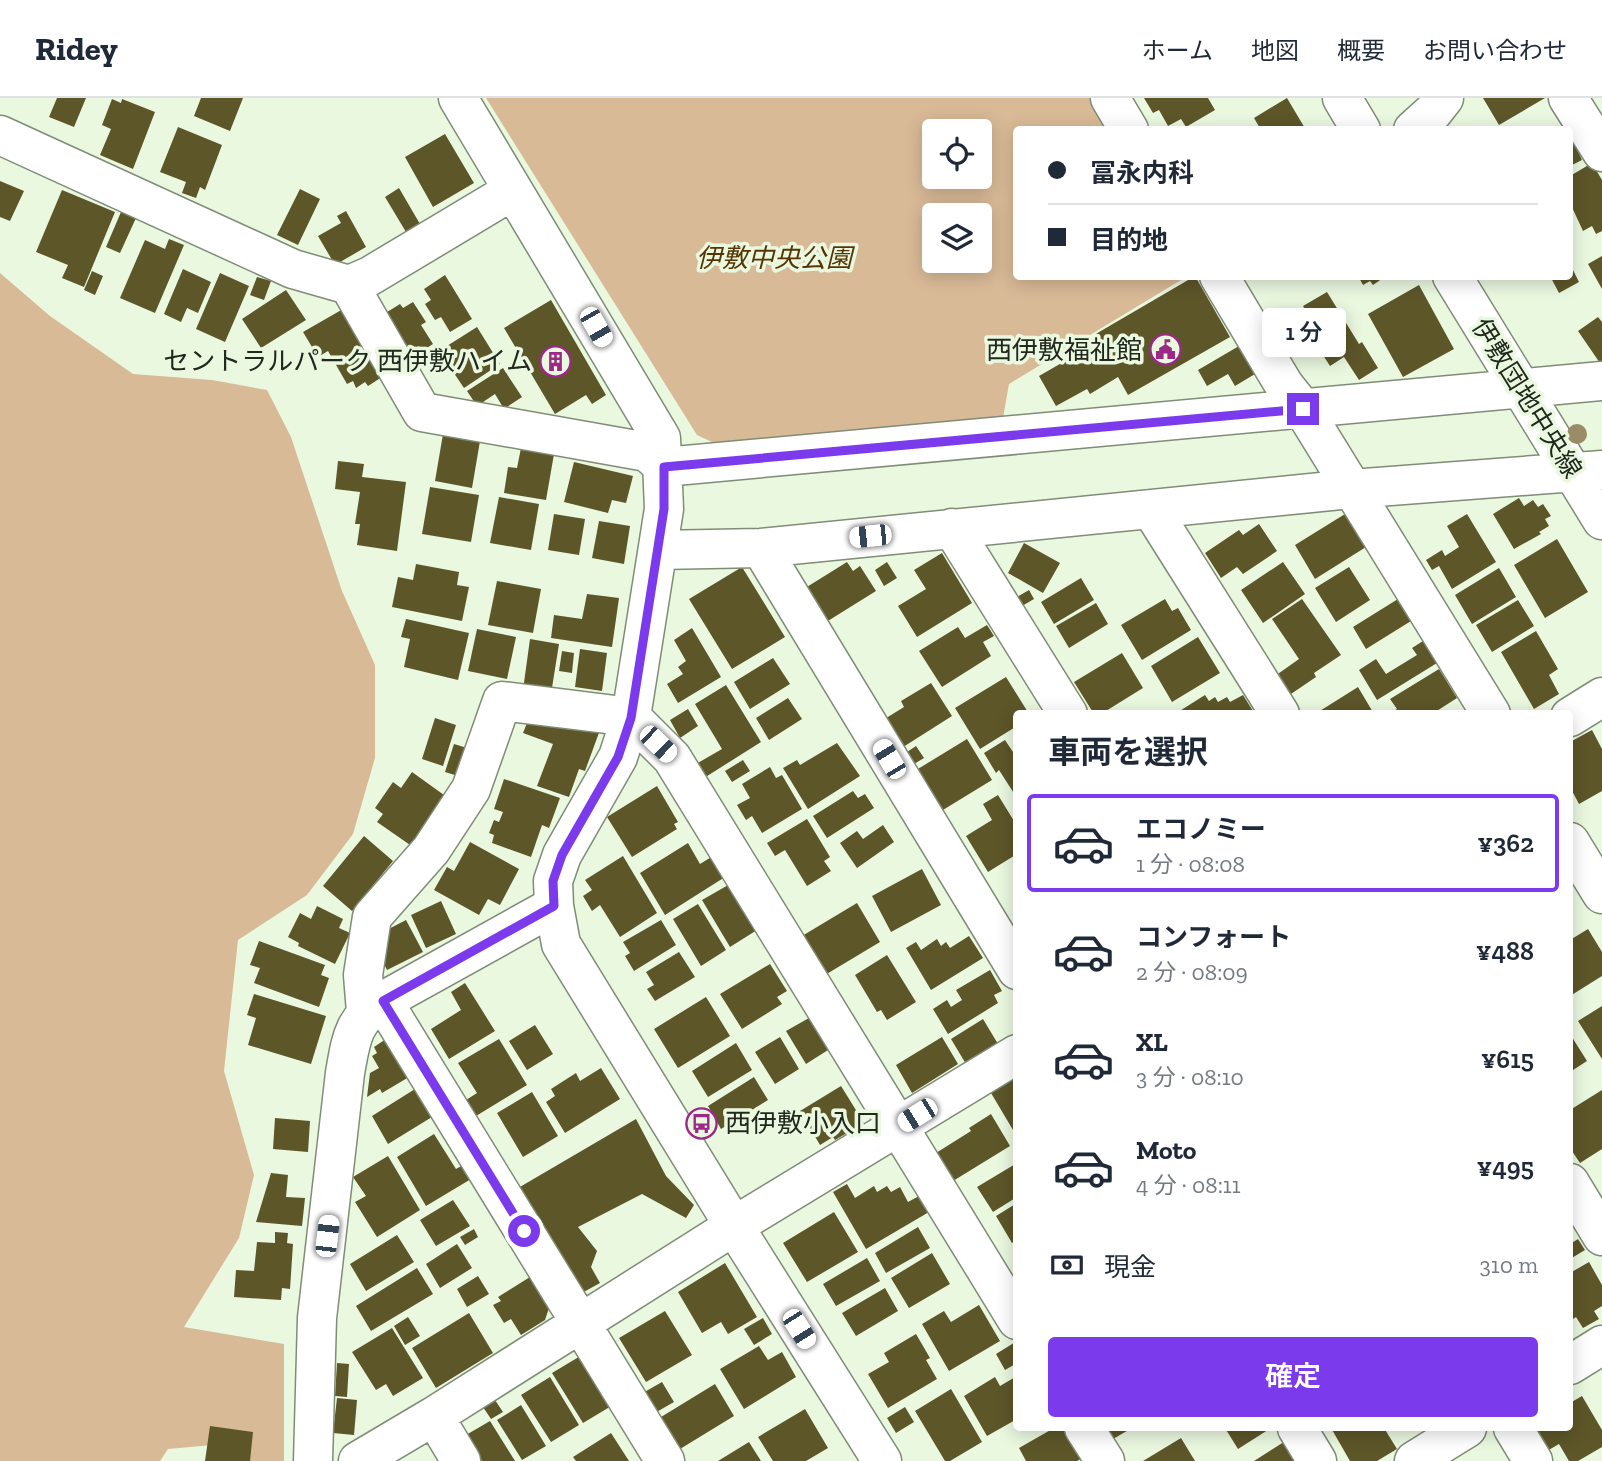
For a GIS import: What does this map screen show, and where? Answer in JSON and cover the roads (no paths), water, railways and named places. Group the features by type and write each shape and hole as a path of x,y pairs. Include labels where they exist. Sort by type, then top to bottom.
{"street":[{"path":"458,98 661,438 664,509 631,718 618,757 562,855 553,881 554,906 561,944 734,1227 882,1461"},
{"path":"1110,98 1127,126"},
{"path":"1342,98 1359,126"},
{"path":"1417,126 1444,98"},
{"path":"1568,98 1602,152"},
{"path":"0,135 293,269 349,285 370,276 512,191"},
{"path":"1221,280 1284,386 1303,409 1489,710"},
{"name":"伊敷団地中央線","path":"1454,280 1521,389 1588,472 1602,520"},
{"path":"349,285 422,412 648,452 664,467 1602,381"},
{"path":"658,550 761,548 1352,489 1588,472"},
{"path":"1152,509 1278,710"},
{"path":"952,527 1066,710"},
{"path":"761,548 1013,963"},
{"path":"1573,715 1602,697"},
{"path":"665,1461 581,1324 374,1006 363,975 372,917 431,850 471,789 502,701 631,718 672,758 1013,1314"},
{"path":"1573,847 1602,894"},
{"path":"313,1461 317,1318 345,1073 352,1034 374,1006 554,906"},
{"path":"358,1461 1013,1056"},
{"path":"1573,1188 1602,1236"},
{"path":"1573,1363 1602,1345"},
{"path":"434,1416 461,1461"},
{"path":"1086,1431 1105,1461"},
{"path":"1299,1431 1317,1461"},
{"path":"1414,1461 1462,1431"},
{"path":"1515,1431 1533,1461"}],"place":[{"name":"西伊敷福祉館","path":"1165,350"},
{"name":"セントラルパーク 西伊敷ハイム","path":"555,361"},
{"name":"西伊敷小入口","path":"702,1123"}],"park label":[{"name":"伊敷中央公園","path":"774,258"}]}
